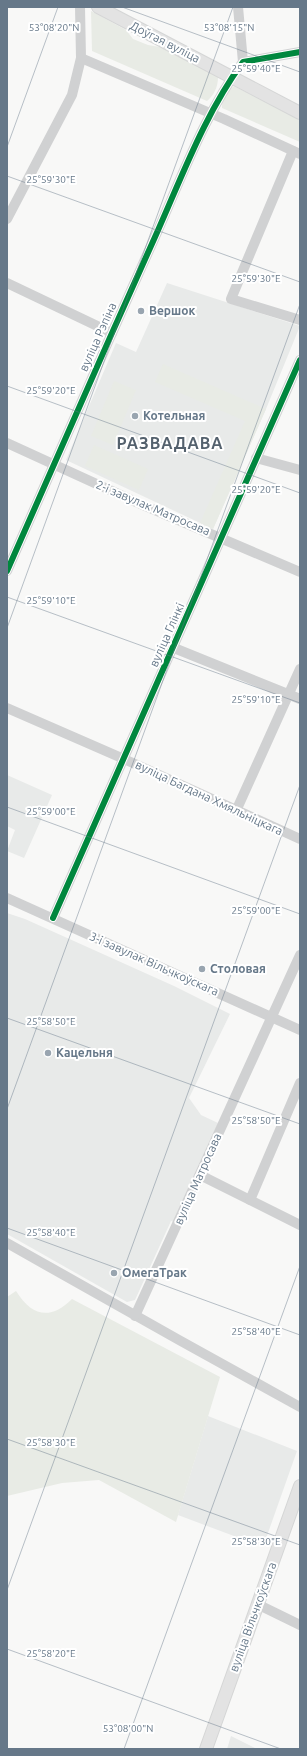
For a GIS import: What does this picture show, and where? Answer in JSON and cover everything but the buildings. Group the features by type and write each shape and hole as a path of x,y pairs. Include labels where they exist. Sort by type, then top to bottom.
{"main road":[{"name":"Доўгая вуліца","path":"98,7 300,113"},
{"name":"вуліца Вільчкоўскага","path":"206,1749 300,1486"}],"street":[{"path":"7,219 67,106 79,72 81,58 80,7"},
{"path":"238,7 243,62"},
{"path":"211,113 232,76 243,62 300,52"},
{"path":"81,58 211,113 296,153 231,299 300,320"},
{"name":"вуліца Рэпіна","path":"7,571 112,332 211,113"},
{"path":"7,283 112,332"},
{"name":"вуліца Глінкі","path":"53,918 174,648 300,360"},
{"name":"2-і завулак Матросава","path":"7,443 136,502 300,572"},
{"path":"256,458 300,470"},
{"path":"174,648 300,699"},
{"path":"236,811 300,669"},
{"name":"вуліца Багдана Хмяльніцкага","path":"7,708 300,839"},
{"name":"3-і завулак Вільчкоўскага","path":"7,898 300,1030"},
{"name":"вуліца Матросава","path":"135,1316 300,955"},
{"path":"250,1200 300,1082"},
{"path":"200,1175 300,1225"},
{"path":"7,1243 300,1407"},
{"path":"257,1604 300,1625"}],"shaded area":[{"path":"91,11 126,30 133,39 148,45 160,47 218,77 212,96 207,101 92,51"},
{"path":"234,86 300,120 300,142 222,108 225,96"},
{"path":"167,283 300,326 266,409 213,529 66,460 116,343 136,352"},
{"path":"163,364 266,409 213,529 200,523 245,421 155,382"},
{"path":"114,381 136,390 113,445 91,436"},
{"path":"94,445 148,469 139,490 85,466"},
{"path":"7,775 52,795 24,858 7,851 15,830 7,826"},
{"path":"7,913 25,919 174,986 230,1014 189,1098 201,1115 218,1123 174,1222 171,1221 135,1300 127,1302 7,1234"},
{"path":"16,1291 22,1300 29,1306 42,1313 49,1313 57,1310 72,1299 220,1377 176,1522 99,1480 62,1483 7,1496 7,1297"},
{"path":"208,1416 297,1451 263,1547 178,1515"},
{"path":"231,1736 257,1749 227,1749"}],"cycle path":[{"path":"7,571 205,124 229,82 243,62 300,52"},
{"path":"53,918 300,360"}],"place":[{"name":"Вершок","path":"141,311"},
{"name":"Котельная","path":"135,416"},
{"name":"Столовая","path":"202,969"},
{"name":"Кацельня","path":"48,1053"},
{"name":"ОмегаТрак","path":"114,1273"}],"district":[{"name":"РАЗВАДАВА","path":"170,443"}]}
